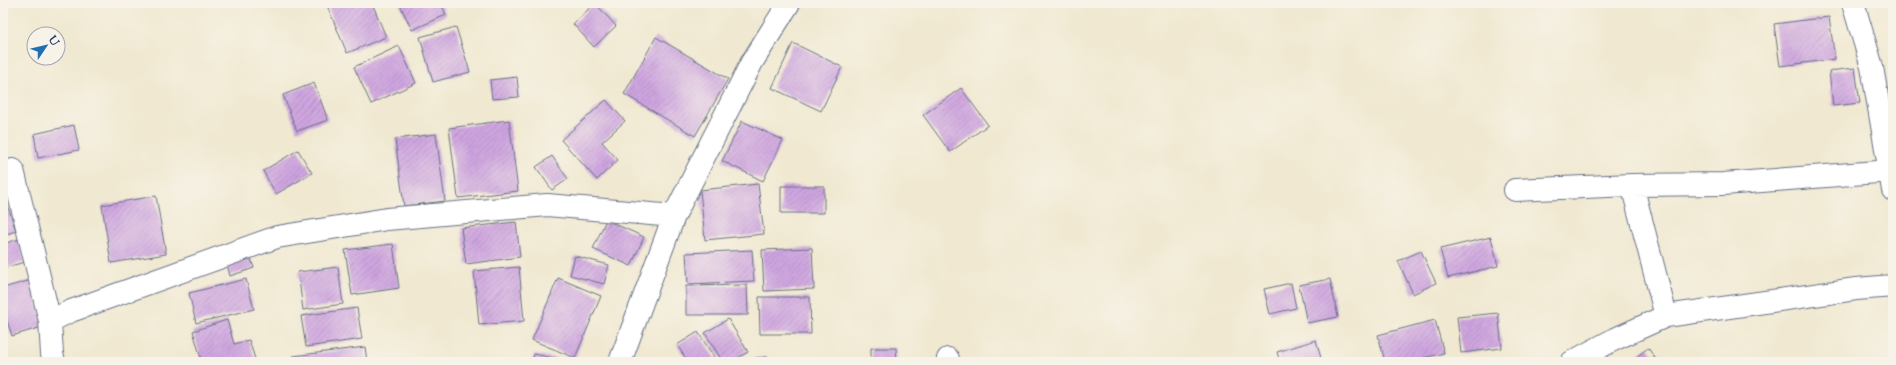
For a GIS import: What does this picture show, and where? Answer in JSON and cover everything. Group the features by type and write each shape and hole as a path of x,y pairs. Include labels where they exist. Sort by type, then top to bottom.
{"street":[{"path":"620,362 674,216 752,62 789,3"},
{"path":"1515,190 1632,185 1892,180 1872,67 1853,3"},
{"path":"13,170 50,321 52,354 54,362"},
{"path":"1632,185 1666,316"},
{"path":"50,321 71,311 277,237 409,217 547,205 674,216"},
{"path":"1572,362 1613,340 1666,316 1856,289 1893,286"}],"building":[{"path":"326,3 372,3 386,37 347,53"},
{"path":"399,3 441,3 446,15 412,30"},
{"path":"595,3 616,26 594,47 573,24"},
{"path":"1829,17 1835,59 1780,66 1774,24"},
{"path":"456,27 470,72 433,82 420,37"},
{"path":"656,37 728,79 695,136 624,94"},
{"path":"793,43 842,67 821,111 772,88"},
{"path":"399,46 416,83 371,104 354,67"},
{"path":"1855,68 1860,103 1833,106 1829,71"},
{"path":"517,77 519,97 492,99 490,80"},
{"path":"314,83 328,120 297,131 283,95"},
{"path":"961,88 988,125 950,152 923,115"},
{"path":"606,100 625,121 602,142 618,160 597,180 561,140"},
{"path":"509,120 518,191 458,198 449,128"},
{"path":"742,121 783,140 763,181 722,161"},
{"path":"74,125 79,150 38,158 34,134"},
{"path":"436,134 445,201 404,206 395,139"},
{"path":"298,150 312,173 276,194 263,171"},
{"path":"552,156 568,179 552,190 536,167"},
{"path":"758,184 764,234 705,240 700,190"},
{"path":"781,186 824,186 824,213 781,213"},
{"path":"3,192 16,231 3,235"},
{"path":"156,196 166,254 111,263 102,205"},
{"path":"606,220 644,237 631,266 593,249"},
{"path":"516,222 520,257 466,264 461,228"},
{"path":"1491,237 1498,266 1448,278 1440,249"},
{"path":"19,239 25,262 3,268 3,244"},
{"path":"393,244 399,288 352,295 345,250"},
{"path":"812,248 814,289 764,291 762,250"},
{"path":"752,250 754,281 688,284 686,253"},
{"path":"1421,251 1436,283 1413,294 1398,261"},
{"path":"249,253 254,268 230,276 226,260"},
{"path":"575,256 609,265 604,284 570,275"},
{"path":"338,267 343,304 303,310 298,272"},
{"path":"519,267 524,321 479,325 474,271"},
{"path":"558,278 601,296 575,358 532,340"},
{"path":"246,279 254,309 196,323 189,293"},
{"path":"1330,279 1338,317 1307,323 1299,285"},
{"path":"31,280 45,326 12,336 3,308 3,288"},
{"path":"1291,283 1296,308 1270,314 1264,289"},
{"path":"747,285 748,315 686,315 686,286"},
{"path":"759,297 810,297 811,334 760,334"},
{"path":"357,308 362,339 306,347 301,316"},
{"path":"1498,313 1502,348 1461,353 1457,317"},
{"path":"728,319 748,352 731,362 723,362 705,333"},
{"path":"227,320 234,344 249,340 256,362 202,362 193,331"},
{"path":"1435,320 1444,353 1406,362 1385,362 1378,335"},
{"path":"698,332 717,362 688,362 677,345"},
{"path":"1316,340 1322,362 1280,362 1277,352"},
{"path":"365,347 367,362 294,362 293,356"},
{"path":"871,348 896,348 897,362 871,362"},
{"path":"1648,348 1658,362 1629,362"},
{"path":"534,354 568,361 568,362 532,362"},
{"path":"767,357 768,362 749,362 749,359"}]}
